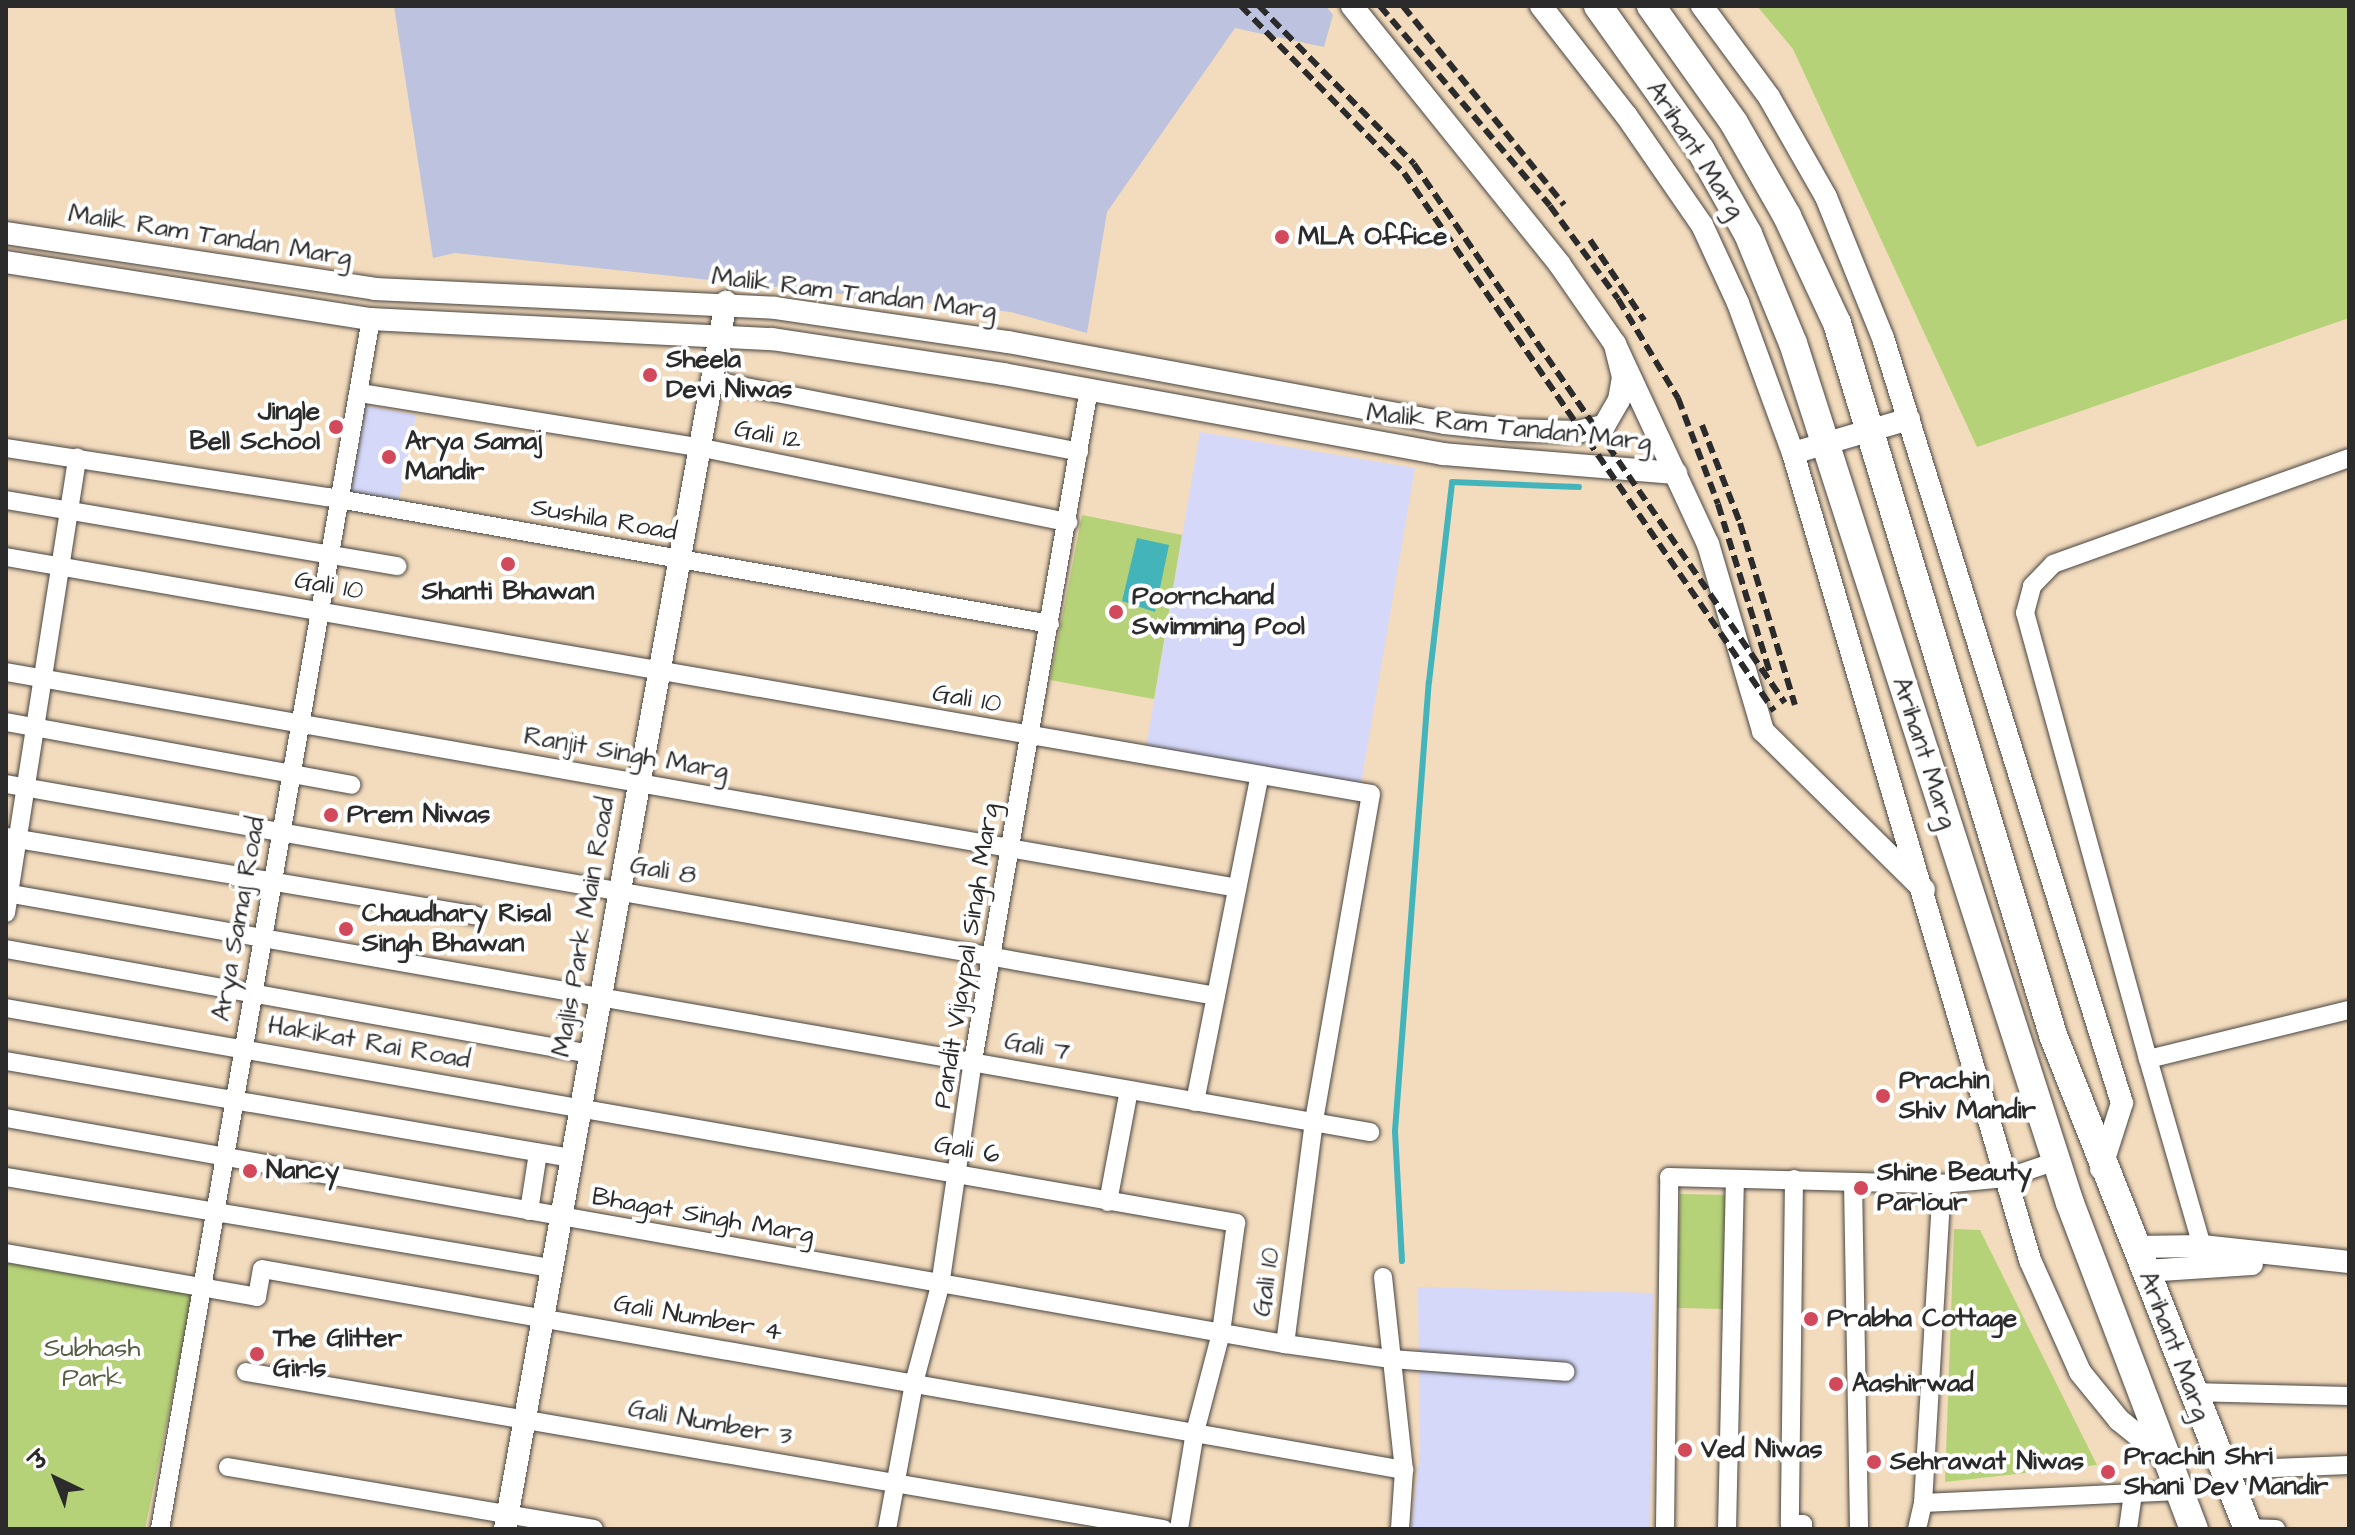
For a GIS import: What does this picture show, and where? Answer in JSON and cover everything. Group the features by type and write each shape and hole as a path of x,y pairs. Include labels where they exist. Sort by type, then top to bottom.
{"main road":[{"name":"Arihant Marg","path":"1598,6 1700,149 1748,234 1793,343 2056,1161 2194,1529"},
{"name":"Arihant Marg","path":"1651,6 1734,123 1787,216 1837,323 2053,1035 2101,1169 2247,1528"}],"street":[{"path":"1352,6 1560,265 1615,344 1708,544 1763,731 1925,891"},
{"path":"1541,6 1626,115 1702,225 1767,375 1925,891 2030,1260 2080,1372 2119,1420 2166,1458"},
{"path":"1702,6 1769,97 1826,197 1883,338 2122,1103 2101,1169"},
{"name":"Malik Ram Tandan Marg","path":"6,233 375,289 726,302 1095,358 1445,423 1577,432 1604,426 1619,400 1623,377 1615,344"},
{"name":"Malik Ram Tandan Marg","path":"6,262 371,319 719,334 831,347 1089,389 1443,454 1578,462 1676,473"},
{"path":"371,319 375,289"},
{"name":"Majlis Park Main Road","path":"506,1521 677,559 726,302"},
{"path":"831,347 837,318"},
{"name":"Arya Samaj Road","path":"160,1529 371,319"},
{"path":"1089,389 1095,358"},
{"path":"710,380 1079,452"},
{"name":"Pandit Vijaypal Singh Marg","path":"887,1529 914,1383 940,1286 959,1175 973,1061 1089,389"},
{"name":"Gali 12","path":"360,393 698,447 1068,522"},
{"path":"1793,453 1909,419"},
{"path":"1577,432 1578,462"},
{"name":"Sushila Road","path":"6,448 339,500 1050,624"},
{"path":"7,900 12,838 27,788 77,458"},
{"path":"2202,1246 2025,613 2032,586 2053,564 2349,458"},
{"path":"6,500 328,557 397,566"},
{"name":"Gali 10","path":"6,557 1371,794 1314,1121 1285,1344"},
{"name":"Ranjit Singh Marg","path":"6,672 302,721 1237,888"},
{"path":"6,722 351,785"},
{"path":"1195,1102 1260,775"},
{"name":"Gali 8","path":"6,784 1216,996"},
{"path":"12,838 476,916"},
{"name":"Gali 7","path":"7,900 262,936 600,1001 973,1061 1370,1132"},
{"path":"6,949 590,1054"},
{"name":"Hakikat Rai Road","path":"6,1008 580,1107"},
{"path":"2148,1059 2349,1010"},
{"path":"6,1061 571,1158"},
{"path":"1108,1202 1129,1090"},
{"name":"Gali 6","path":"580,1107 1236,1223 1221,1333"},
{"name":"Bhagat Singh Marg","path":"6,1118 224,1154 940,1286 1285,1344 1391,1359 1566,1372"},
{"path":"529,1211 538,1153"},
{"path":"1665,1529 1669,1177 1942,1184 2006,1178 2056,1161"},
{"path":"6,1177 551,1268"},
{"path":"1727,1529 1735,1179"},
{"path":"1794,1179 1790,1524 1803,1524 1803,1529"},
{"path":"1853,1182 1859,1529"},
{"path":"1917,1529 1923,1503 1942,1184"},
{"path":"2140,1259 2202,1246 2349,1262"},
{"name":"Gali Number 4","path":"6,1253 257,1297 262,1269 1404,1470"},
{"path":"2140,1259 2349,1272"},
{"path":"1383,1277 1404,1470 1400,1529"},
{"path":"1179,1529 1195,1432 1221,1333"},
{"name":"Gali Number 3","path":"246,1372 524,1417 1164,1529"},
{"path":"2190,1392 2349,1396"},
{"path":"2223,1470 2349,1465"},
{"path":"228,1467 506,1521 594,1529"},
{"path":"1923,1503 2179,1491"},
{"path":"2128,1529 2133,1493"},
{"path":"2247,1528 2276,1529"}],"shaded area":[{"path":"394,6 1326,6 1333,15 1324,47 1235,28 1107,212 1087,333 1011,312 455,253 433,258"},
{"path":"366,406 416,415 398,505 350,495"},
{"path":"1200,432 1415,468 1361,784 1146,748"},
{"path":"1418,1287 1653,1293 1650,1529 1411,1529 1420,1454"}],"green space":[{"path":"1757,6 2349,6 2349,318 1977,447 1793,49"},
{"name":"Poornchand Swimming Pool","path":"1082,515 1182,535 1154,699 1050,680"},
{"path":"1680,1194 1729,1195 1725,1309 1677,1308"},
{"path":"1954,1229 1980,1230 2097,1465 1945,1482"},
{"name":"Subhash Park","path":"6,1263 193,1294 145,1529 6,1529"}],"water":[{"path":"1137,538 1169,545 1155,612 1122,601"}],"waterway":[{"path":"1402,1261 1395,1131 1429,682 1452,482 1579,487"}],"railway":[{"path":"1241,6 1404,173 1774,711"},
{"path":"1259,6 1414,164 1785,703"},
{"path":"1380,6 1550,206 1618,299 1678,398 1718,504 1770,673"},
{"path":"1403,6 1564,205"},
{"path":"1590,240 1644,320"},
{"path":"1702,425 1740,523 1795,705"}],"place":[{"name":"MLA Office","path":"1282,237"},
{"name":"Sheela Devi Niwas","path":"650,375"},
{"name":"Jingle Bell School","path":"336,427"},
{"name":"Arya Samaj Mandir","path":"389,457"},
{"name":"Shanti Bhawan","path":"508,564"},
{"name":"Poornchand Swimming Pool","path":"1116,612"},
{"name":"Prem Niwas","path":"331,815"},
{"name":"Chaudhary Risal Singh Bhawan","path":"346,929"},
{"name":"Prachin Shiv Mandir","path":"1883,1096"},
{"name":"Nancy","path":"250,1171"},
{"name":"Shine Beauty Parlour","path":"1861,1188"},
{"name":"Prabha Cottage","path":"1811,1319"},
{"name":"The Glitter Girls","path":"257,1354"},
{"name":"Aashirwad","path":"1836,1384"},
{"name":"Ved Niwas","path":"1685,1450"},
{"name":"Sehrawat Niwas","path":"1874,1462"},
{"name":"Prachin Shri Shani Dev Mandir","path":"2108,1472"}]}
